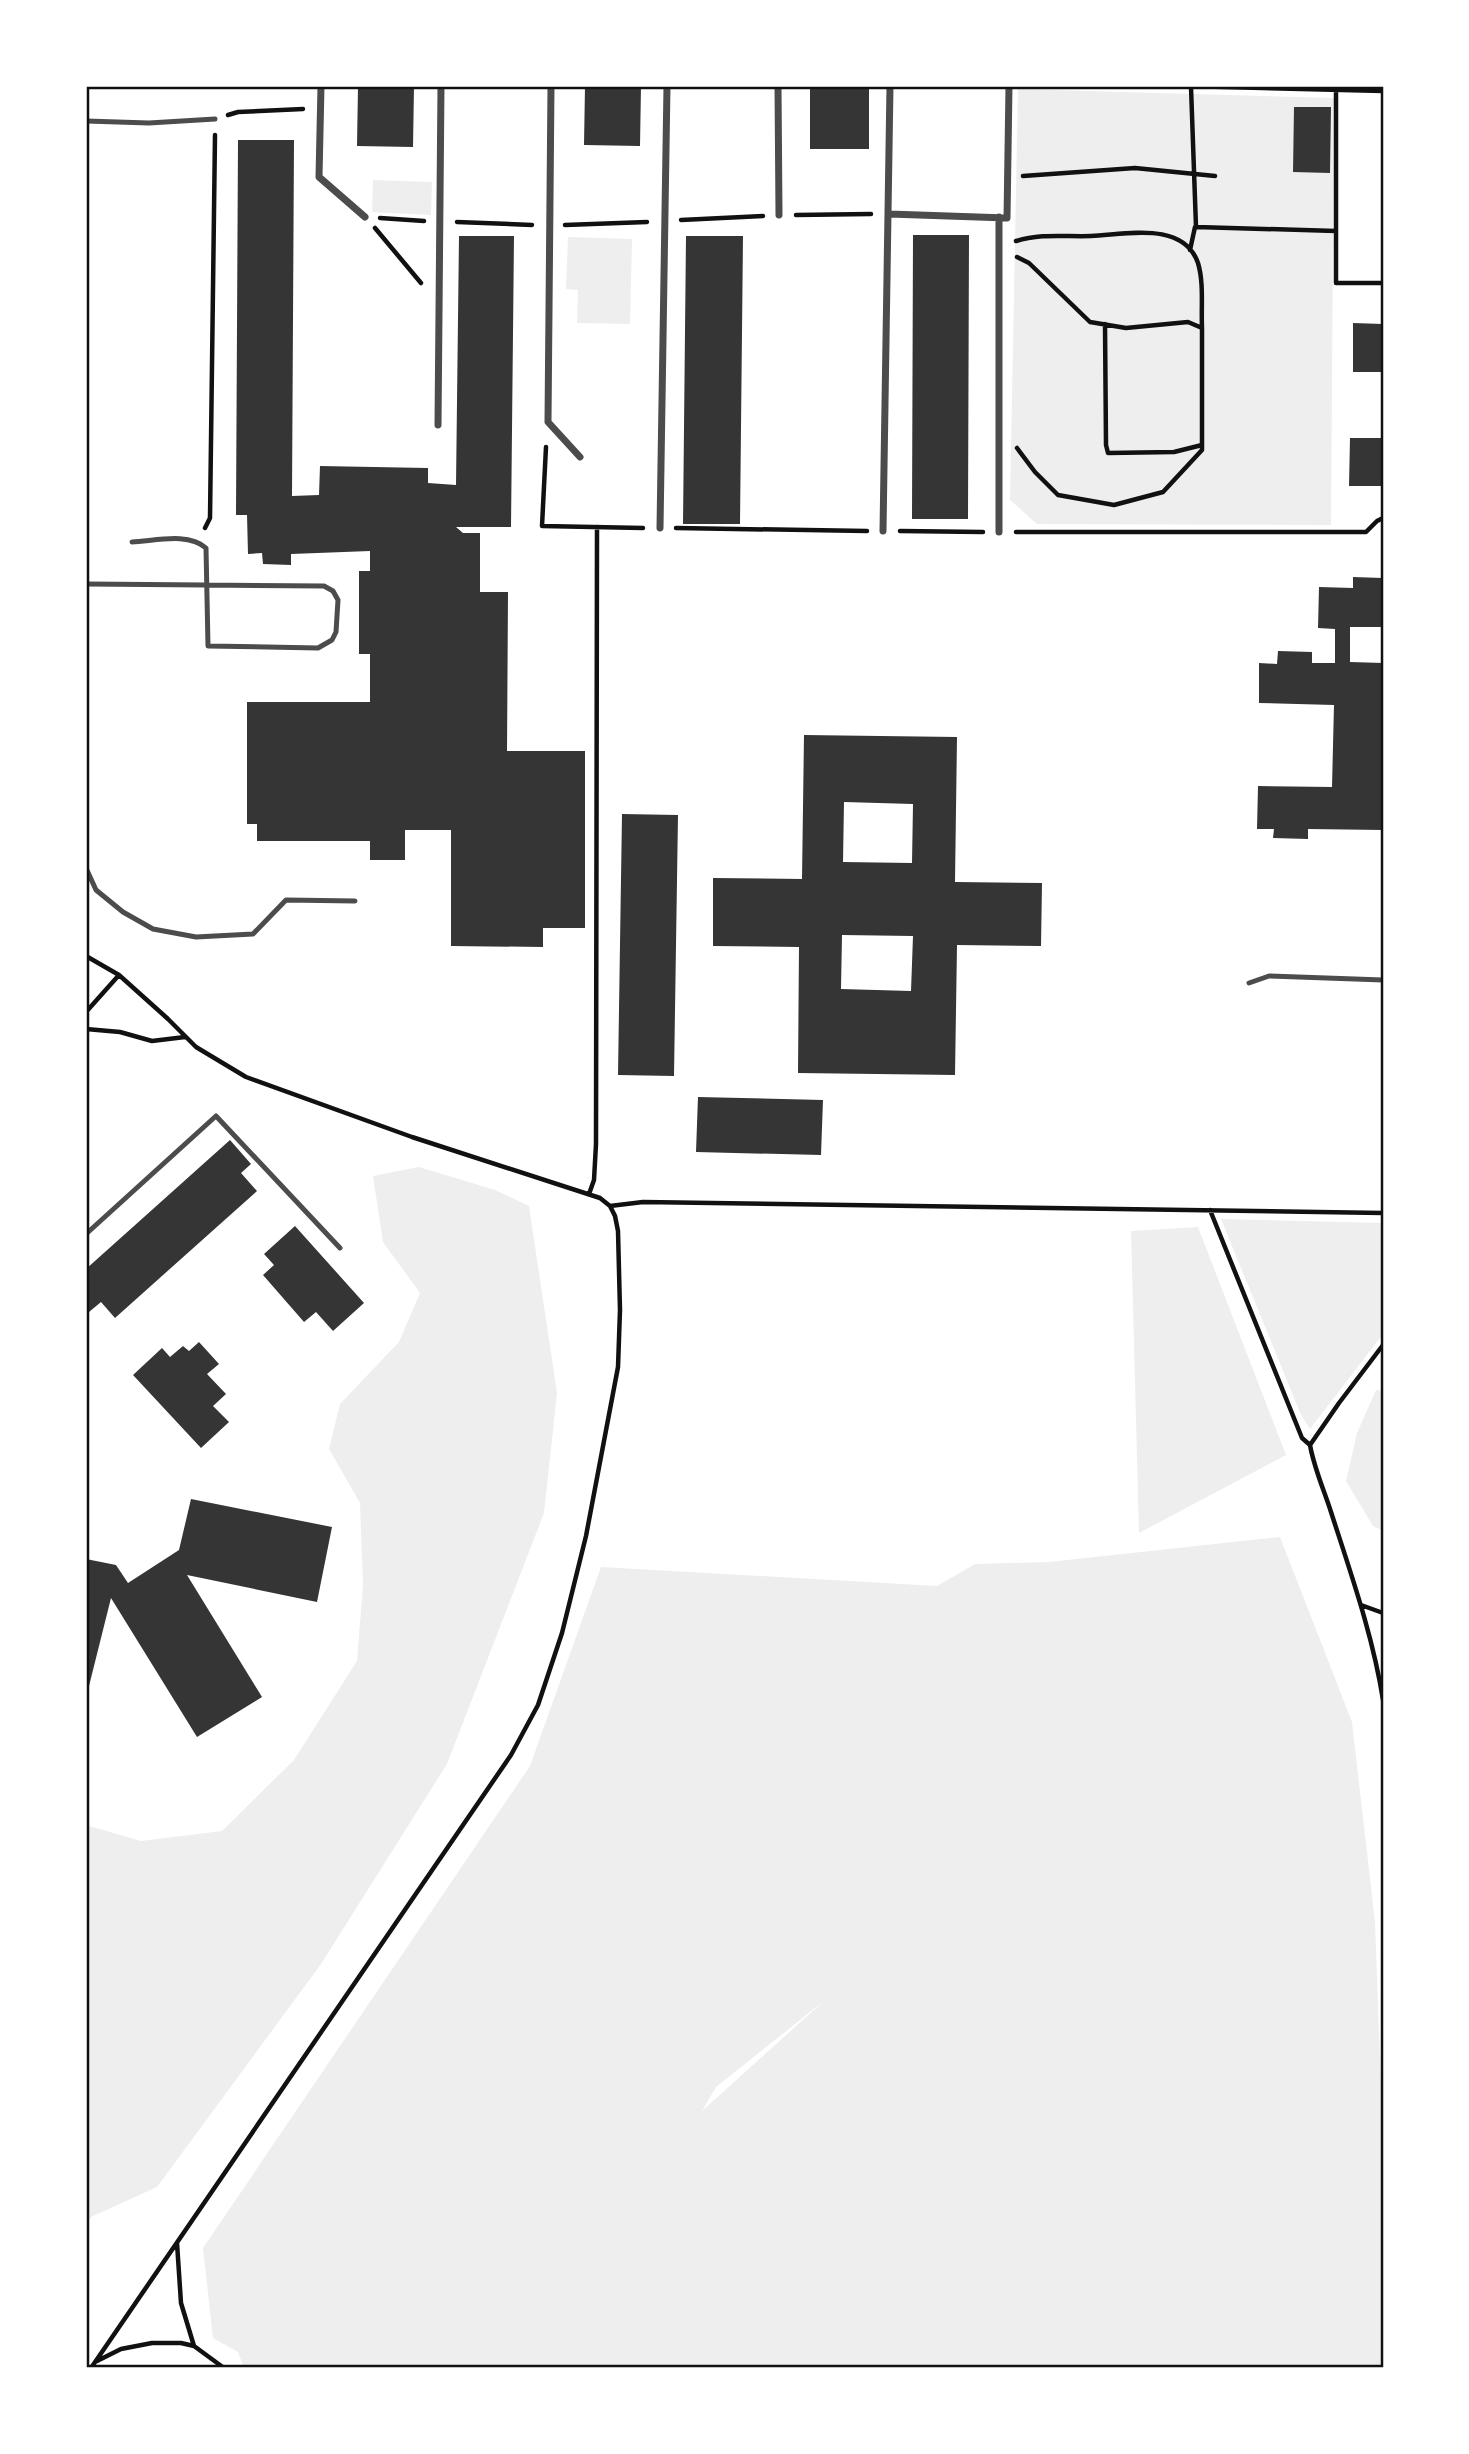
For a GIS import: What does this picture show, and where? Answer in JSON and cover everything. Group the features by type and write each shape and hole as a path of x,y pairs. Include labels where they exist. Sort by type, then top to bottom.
{"street":[{"path":"321,86 319,177 365,217"},
{"path":"438,425 441,86"},
{"path":"551,86 548,422 580,457"},
{"path":"660,528 667,86"},
{"path":"778,86 779,215"},
{"path":"883,531 890,86"},
{"path":"889,214 1007,218 1009,86"},
{"path":"999,217 999,532"}],"lane":[{"path":"86,121 149,123 215,119"},
{"path":"86,584 207,585 324,586 333,591 338,600 336,632 332,640 318,648 208,646 207,585 205,548 198,541 182,539 132,542"},
{"path":"86,868 96,890 123,912 153,929 196,937 253,934 286,900 355,901"},
{"path":"1249,984 1269,976 1383,980"},
{"path":"86,1234 216,1116 340,1248"}],"path":[{"path":"1190,250 1196,227 1189,86 1383,91"},
{"path":"1336,88 1336,283 1383,283"},
{"path":"198,541 210,518 215,119 238,112 320,108"},
{"path":"1008,176 1135,168 1214,176"},
{"path":"550,225 779,215 889,214"},
{"path":"365,217 439,305"},
{"path":"1196,227 1336,231"},
{"path":"999,247 1027,238 1154,233 1179,240 1190,250 1197,261 1200,276 1202,450 1163,492 1115,505 1058,495 1035,471 999,425"},
{"path":"999,247 1030,263 1090,322 1126,328 1188,322 1202,328"},
{"path":"1105,324 1108,453 1174,452 1202,445"},
{"path":"548,422 542,526 999,532 1366,532 1383,519"},
{"path":"589,1194 594,1180 596,1130 597,527"},
{"path":"86,956 119,975 196,1047 246,1077 412,1138 589,1194 610,1206 618,1231 621,1310 618,1367 586,1536 562,1633 538,1704 511,1755 92,2368"},
{"path":"86,1012 119,975"},
{"path":"86,1030 120,1032 152,1041 186,1037"},
{"path":"610,1206 643,1202 1383,1213"},
{"path":"1210,1210 1302,1438 1310,1445 1312,1461 1326,1495 1361,1605 1383,1700"},
{"path":"1310,1445 1383,1345"},
{"path":"1361,1605 1383,1613"},
{"path":"177,2242 181,2303 194,2346"},
{"path":"96,2361 121,2349 152,2343 181,2343 194,2346 224,2368"}],"shaded area":[{"path":"1018,89 1334,98 1331,525 1037,524 1010,500"},
{"path":"373,180 432,182 431,215 372,212"},
{"path":"568,237 632,239 630,324 577,323 578,290 566,289"},
{"path":"419,1167 495,1190 529,1206 557,1393 544,1513 447,1764 321,1964 157,2187 91,2217 86,2225 86,1825 141,1841 222,1831 294,1760 357,1661 363,1585 360,1503 329,1449 340,1404 399,1342 420,1293 383,1242 373,1176"},
{"path":"1221,1219 1383,1223 1383,1334 1310,1429 1301,1415"},
{"path":"1198,1227 1286,1455 1139,1533 1131,1231"},
{"path":"1376,1390 1383,1391 1383,1531 1373,1526 1346,1481 1357,1433"},
{"path":"1280,1537 1352,1722 1375,1922 1383,2144 1383,2368 244,2368 238,2352 213,2338 203,2248 530,1766 601,1567 937,1586 975,1564 1049,1562","holes":["825,2000 702,2111 716,2087"]}],"building":[{"path":"358,86 414,86 413,147 357,146"},
{"path":"585,86 641,86 640,146 584,145"},
{"path":"810,86 869,86 869,149 810,149"},
{"path":"1294,107 1331,107 1330,173 1293,172"},
{"path":"238,140 294,140 292,496 319,495 320,466 428,468 428,483 456,485 459,236 514,236 511,527 456,527 463,533 480,533 480,592 508,592 507,751 585,751 585,928 543,928 543,947 451,946 451,830 405,830 405,860 370,860 370,841 257,841 257,824 247,824 247,702 370,702 370,654 359,654 359,571 370,571 370,551 291,554 291,565 263,564 262,553 248,554 247,515 236,515"},
{"path":"913,235 969,235 968,519 912,519"},
{"path":"686,236 743,236 740,524 683,524"},
{"path":"1353,323 1383,324 1383,372 1353,372"},
{"path":"1350,438 1383,438 1383,486 1349,486"},
{"path":"1353,577 1383,578 1383,627 1350,627 1350,662 1383,663 1383,830 1308,829 1308,839 1273,838 1274,829 1257,829 1258,786 1332,787 1334,705 1259,703 1259,663 1277,664 1278,651 1312,652 1312,663 1335,663 1335,629 1318,628 1319,587 1353,588"},
{"path":"804,735 957,737 955,882 1042,883 1041,946 957,945 955,1075 798,1073 799,947 713,946 713,878 802,879","holes":["844,802 913,804 912,863 843,862","842,935 913,936 911,991 841,989"]},
{"path":"622,814 678,815 674,1076 618,1075"},
{"path":"698,1097 823,1100 821,1155 696,1152"},
{"path":"230,1140 251,1164 241,1173 257,1191 115,1318 101,1302 89,1312 86,1308 86,1269"},
{"path":"295,1226 364,1303 333,1331 316,1312 304,1322 263,1275 274,1265 264,1254"},
{"path":"199,1342 219,1364 207,1374 226,1394 213,1406 229,1422 201,1448 133,1375 162,1348 170,1357 183,1346 189,1351"},
{"path":"191,1499 332,1527 317,1602 187,1575 262,1697 197,1737 111,1598 86,1698 86,1559 116,1565 128,1583 179,1550"}]}
